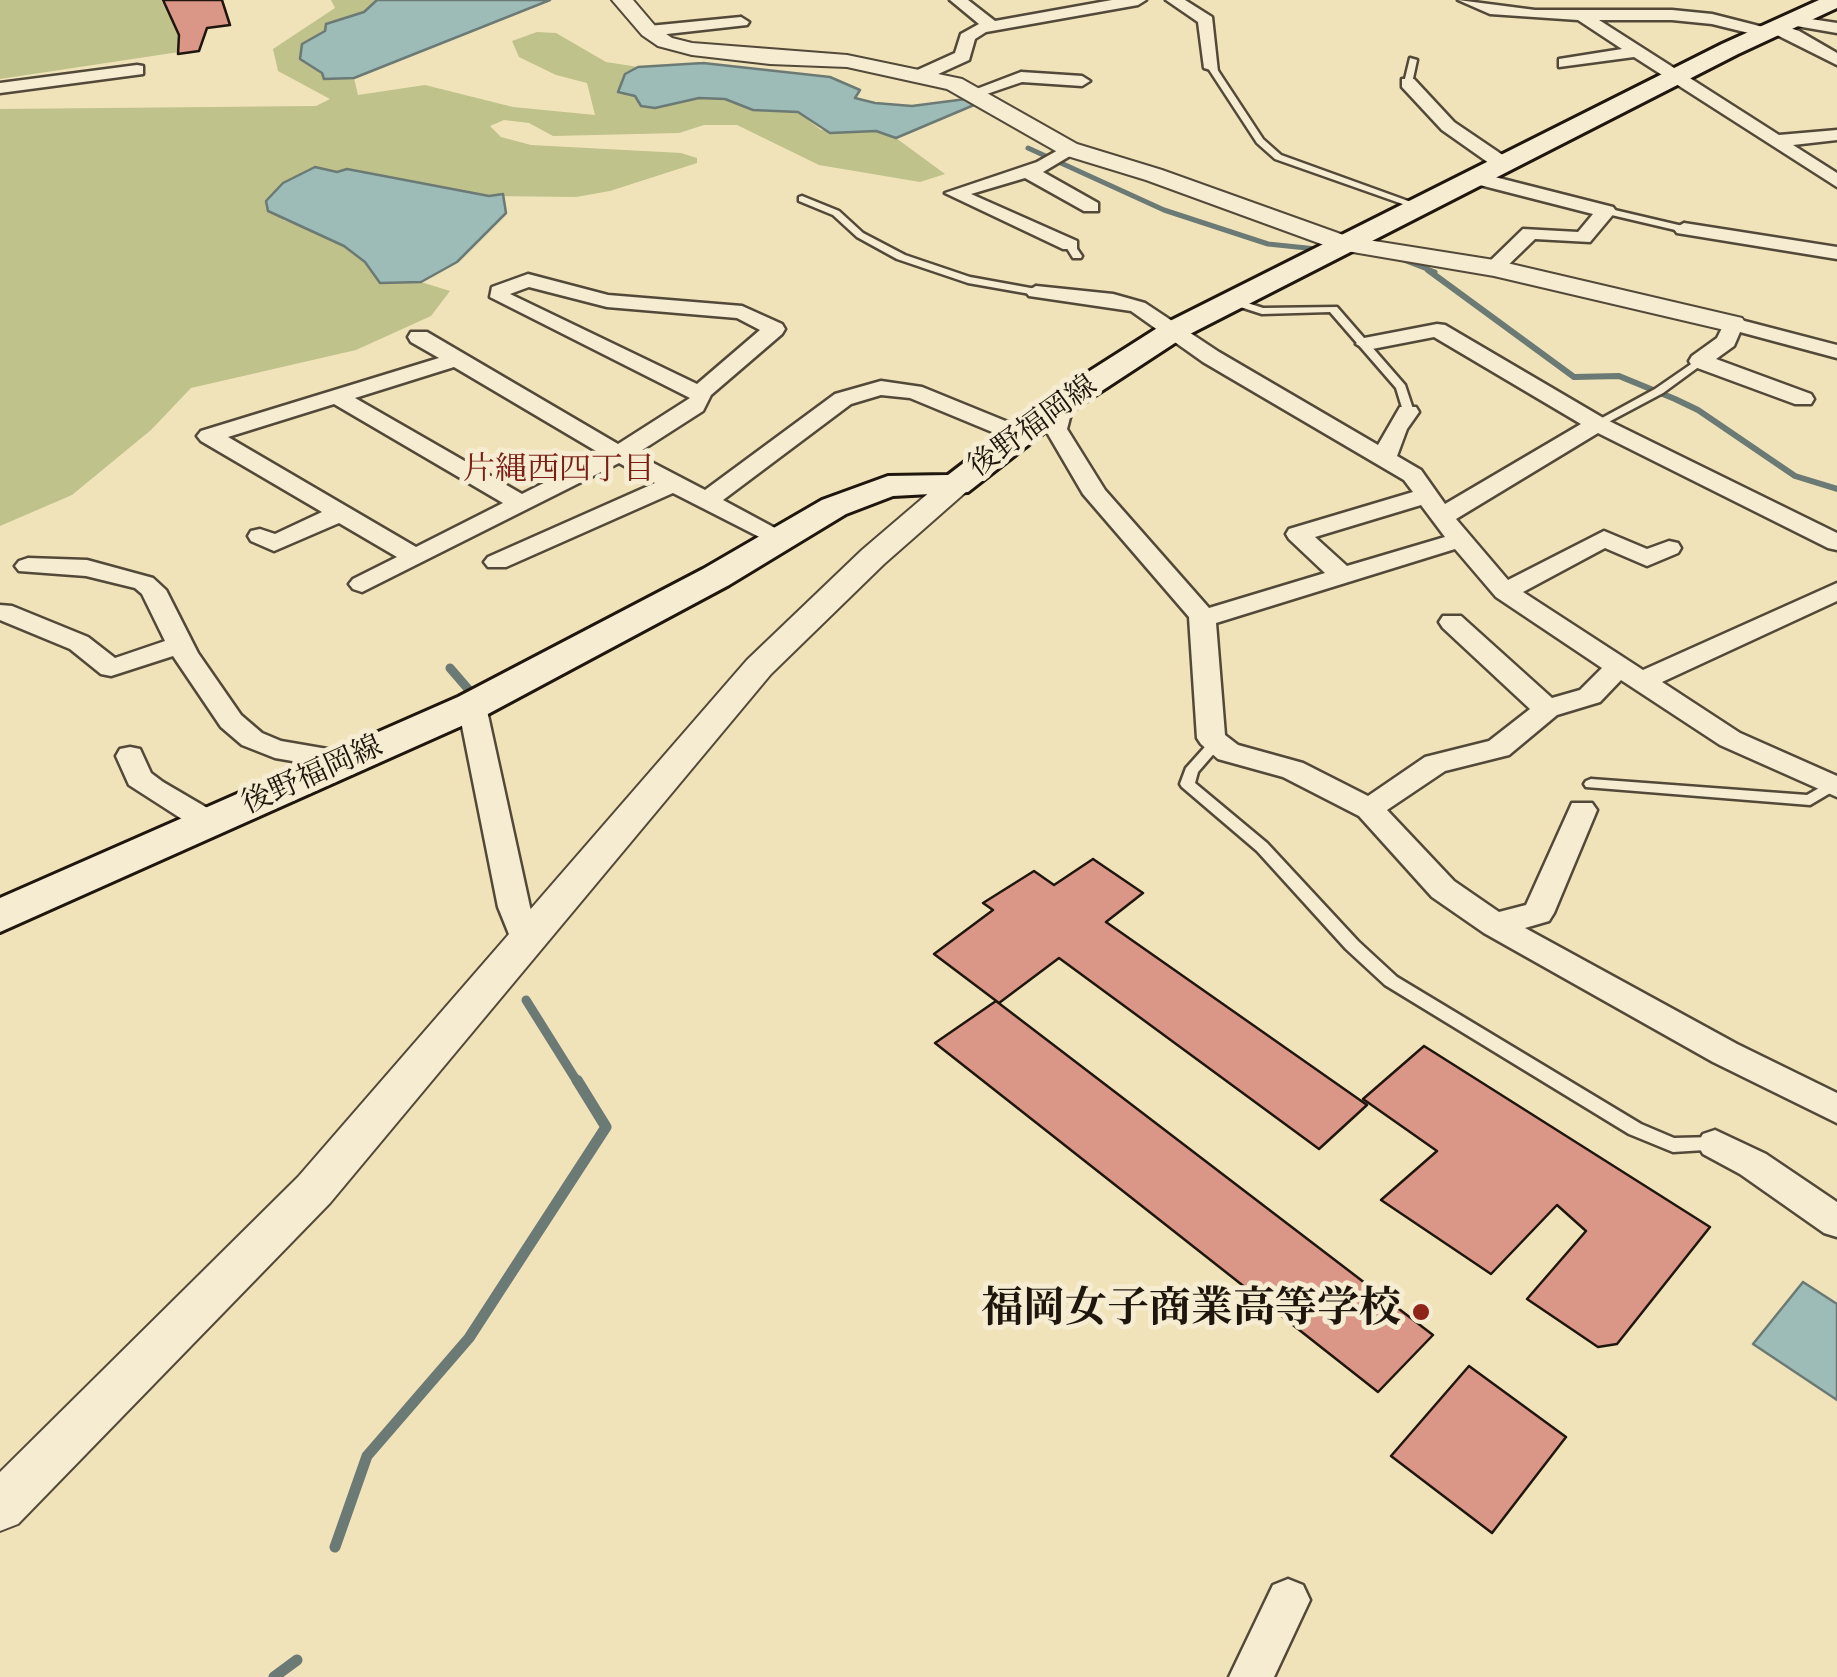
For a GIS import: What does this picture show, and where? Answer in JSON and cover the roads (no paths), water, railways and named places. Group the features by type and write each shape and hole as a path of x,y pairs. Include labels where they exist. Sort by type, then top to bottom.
{"main road":[{"name":"後野福岡線","path":"0,916 472,706 834,507 888,486 956,485 1063,402 1173,331 1777,27 1830,7"}],"street":[{"path":"622,0 649,31 665,42 770,58 847,61 976,93 1032,132 1068,149 1170,180 1344,244 1494,268 1837,352"},
{"path":"958,0 1002,26"},
{"path":"918,76 963,56 967,37 1002,26 1138,0"},
{"path":"1174,0 1206,20 1212,68"},
{"path":"1466,0 1490,10 1584,17 1622,8 1777,27 1837,28"},
{"path":"1584,17 1835,179"},
{"path":"649,31 740,22"},
{"path":"1777,27 1837,60"},
{"path":"1814,45 1837,36"},
{"path":"1565,64 1634,52"},
{"path":"0,88 137,70"},
{"path":"976,93 1021,78 1082,81"},
{"path":"1408,83 1448,126 1502,164"},
{"path":"1775,141 1833,129"},
{"path":"1068,149 1050,163 954,192 1073,251"},
{"path":"1027,171 1091,207"},
{"path":"1476,178 1606,211 1584,238 1530,233 1494,268"},
{"path":"1684,230 1837,253"},
{"path":"362,584 619,454 696,406 701,399 699,394 500,298 499,291 528,280 596,300 742,312 774,329 699,394"},
{"path":"1036,292 1128,303 1413,475 1460,540 1505,592 1730,740 1835,786"},
{"path":"1700,361 1726,340 1733,324"},
{"path":"1366,344 1436,330 1597,424 1837,543"},
{"path":"420,338 619,454 779,540"},
{"path":"415,557 209,436 457,359"},
{"path":"1700,361 1803,399"},
{"path":"707,500 842,400 881,388 914,392 1022,436"},
{"path":"336,396 519,502"},
{"path":"1063,402 1056,429 1094,494 1203,618 1211,738 1228,752 1293,770 1369,809 1443,889 1495,924 1725,1053 1837,1110"},
{"path":"1385,458 1396,428 1408,412"},
{"path":"1342,575 1298,534 1434,506 1597,424"},
{"path":"496,562 676,483"},
{"path":"0,1507 314,1190 758,667 873,556 956,485"},
{"path":"273,544 340,513"},
{"path":"1505,592 1604,538 1647,558 1669,548"},
{"path":"1203,618 1460,540"},
{"path":"28,566 87,568 144,583 153,590 180,645 231,721 252,739 300,755 346,760"},
{"path":"1369,809 1435,764 1499,748 1547,709 1590,696 1630,674 1837,591"},
{"path":"2,612 80,644 112,668 180,645"},
{"path":"1452,622 1547,709"},
{"path":"472,706 514,907 526,940"},
{"path":"130,756 139,778 153,790 210,823"},
{"path":"1495,924 1538,913 1587,797"},
{"path":"1715,1144 1753,1164 1837,1222"},
{"path":"1251,1677 1288,1600"}],"lane":[{"path":"1408,83 1413,60"},
{"path":"1212,68 1272,154 1310,171 1417,206"},
{"path":"802,199 836,213 860,236 901,257 968,280 1036,292"},
{"path":"1606,211 1684,230"},
{"path":"1232,301 1262,311 1333,309 1401,387 1408,412"},
{"path":"1597,424 1659,391 1700,361"},
{"path":"1216,742 1191,771 1187,784 1262,847 1352,945 1391,981 1635,1128 1673,1146 1715,1144"},
{"path":"1587,797 1810,800 1835,786"}],"water":[{"path":"377,0 550,0 354,78 324,79 322,73 300,59 302,44 325,31 326,24 364,12"},
{"path":"703,63 830,77 860,90 855,98 875,103 912,106 966,99 974,105 896,138 876,131 830,133 798,112 753,110 725,99 699,98 655,108 641,106 635,96 618,92 625,74 638,67"},
{"path":"315,167 337,172 347,169 489,196 503,194 506,213 457,262 421,282 380,283 365,262 344,246 268,211 266,201 283,183"},
{"path":"1803,1282 1837,1304 1837,1400 1753,1344"}],"waterway":[{"path":"1028,148 1164,210 1268,244 1326,250"},
{"path":"1401,259 1435,272"},
{"path":"1428,270 1574,377 1619,376 1675,399 1698,410 1795,476 1837,489"},
{"path":"450,668 469,690"},
{"path":"526,1000 578,1083"},
{"path":"335,1547 367,1456 469,1338 606,1127 577,1080"},
{"path":"274,1677 297,1660"}],"place":[{"name":"福岡女子商業高等学校","path":"1421,1312"}],"district":[{"name":"片縄西四丁目","path":"559,472"}]}
